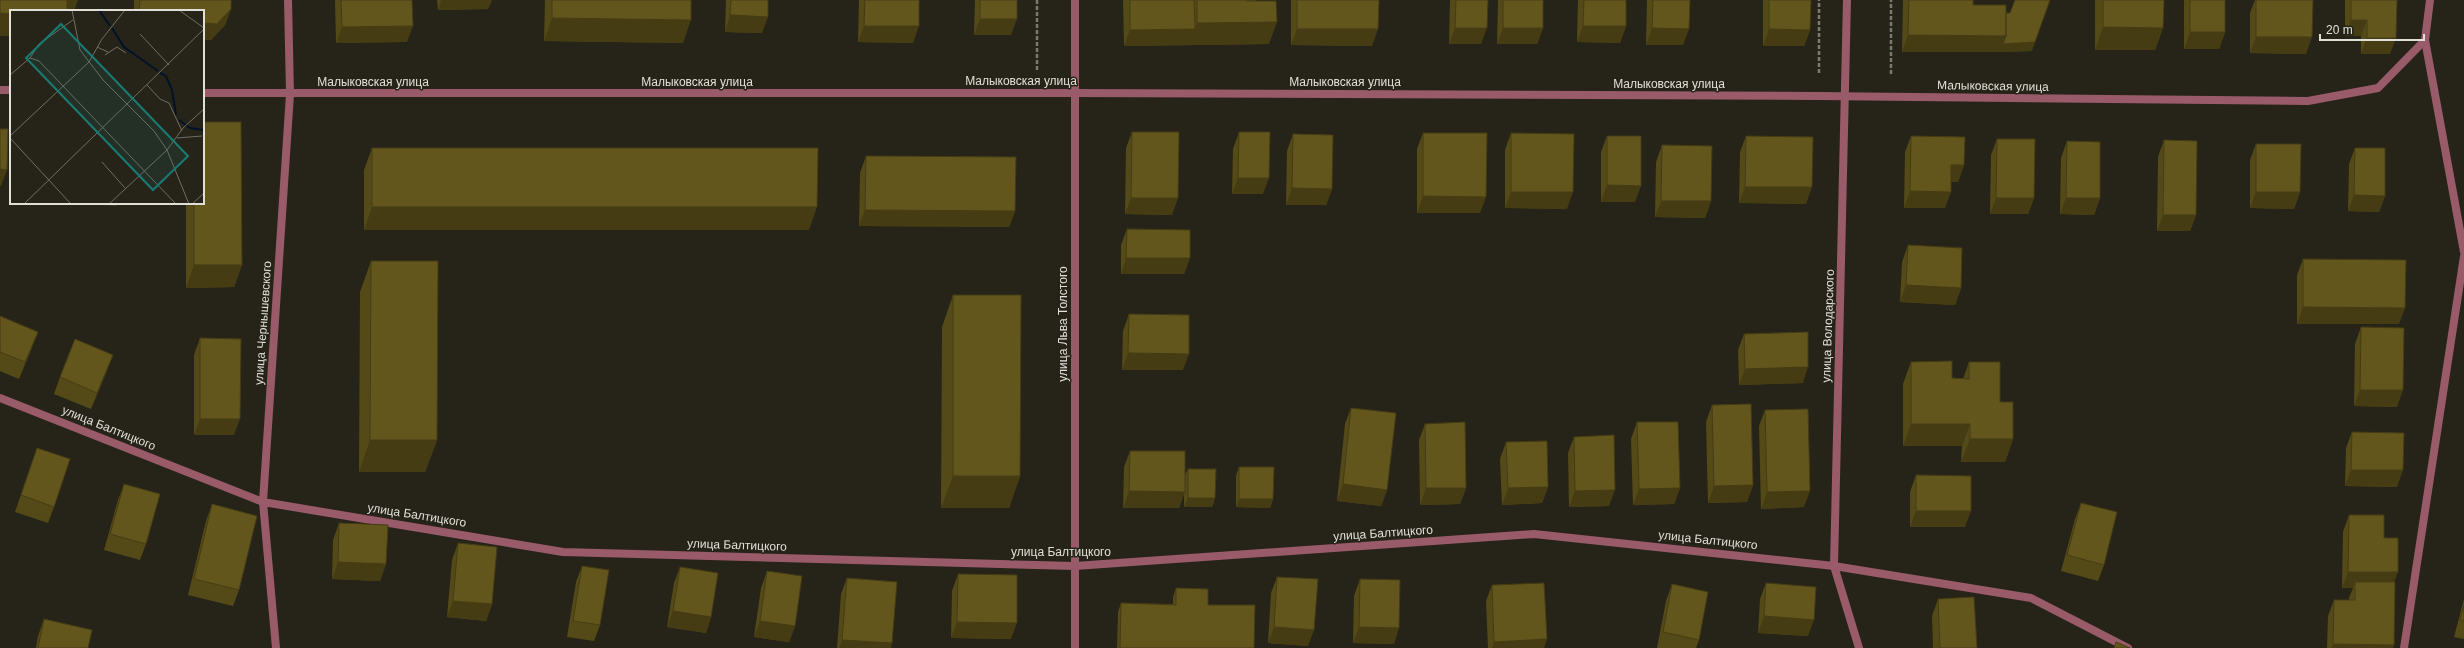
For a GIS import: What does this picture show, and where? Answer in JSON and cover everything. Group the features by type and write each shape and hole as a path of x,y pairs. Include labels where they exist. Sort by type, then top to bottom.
{"street":[{"name":"улица Чернышевского","path":"276,648 263,502 290,94 288,0"},
{"name":"улица Льва Толстого","path":"1074,648 1075,0"},
{"name":"улица Володарского","path":"1848,0 1847,96 1834,566 1859,648"},
{"path":"2430,0 2425,40 2464,252"},
{"name":"Малыковская улица","path":"204,93 1076,93 1847,96 2308,101 2378,88 2425,40"},
{"path":"2404,648 2464,256"},
{"name":"улица Балтицкого","path":"0,398 263,502 563,552 1075,566 1534,534 1834,566 2032,598 2128,648"}],"path":[{"path":"1037,0 1037,94"},
{"path":"1819,0 1819,96"},
{"path":"1891,0 1891,97"}],"building":[{"path":"0,0 67,0 67,10 10,10 10,14 0,13"},
{"path":"140,0 231,0 231,9 217,24 204,23 204,10 139,10"},
{"path":"341,0 412,0 413,26 342,27"},
{"path":"552,0 691,0 691,20 552,18"},
{"path":"731,0 768,0 768,17 730,15"},
{"path":"865,0 919,0 919,26 864,26"},
{"path":"980,0 1017,0 1017,19 980,19"},
{"path":"1130,0 1194,0 1195,29 1130,30"},
{"path":"1197,0 1276,1 1277,22 1197,23"},
{"path":"1297,0 1379,0 1378,29 1297,29"},
{"path":"1456,0 1488,0 1487,28 1455,28"},
{"path":"1503,0 1543,0 1543,28 1503,28"},
{"path":"1584,0 1626,0 1626,26 1583,26"},
{"path":"1653,0 1690,0 1689,29 1652,28"},
{"path":"1769,0 1811,0 1810,30 1769,29"},
{"path":"1909,0 1973,0 1973,5 2006,5 2006,36 1908,35"},
{"path":"2015,0 2050,0 2035,42 2003,44 2006,36 2006,13 2010,13"},
{"path":"2103,0 2164,0 2163,28 2103,27"},
{"path":"2190,0 2225,0 2225,32 2190,32"},
{"path":"2256,0 2313,0 2312,37 2256,37"},
{"path":"2351,0 2397,0 2396,38 2367,38 2367,20 2351,20"},
{"path":"204,122 241,122 242,265 194,265 194,204 204,204"},
{"path":"0,129 8,129 7,170 0,169"},
{"path":"1132,132 1179,132 1178,198 1131,198"},
{"path":"1239,132 1270,132 1269,178 1238,178"},
{"path":"1423,133 1487,133 1486,197 1423,196"},
{"path":"1511,133 1574,134 1573,192 1511,192"},
{"path":"1293,134 1333,135 1332,189 1292,188"},
{"path":"1607,136 1641,136 1641,186 1607,185"},
{"path":"1746,136 1813,137 1812,187 1745,187"},
{"path":"1911,136 1965,137 1964,165 1951,165 1951,192 1910,191"},
{"path":"1997,139 2035,139 2034,198 1996,198"},
{"path":"2164,140 2197,141 2196,215 2163,215"},
{"path":"2067,141 2100,142 2100,198 2066,198"},
{"path":"2256,144 2301,144 2300,192 2256,192"},
{"path":"1662,145 1712,146 1711,201 1661,201"},
{"path":"372,148 818,148 817,207 372,207"},
{"path":"2355,148 2385,148 2385,196 2354,195"},
{"path":"866,156 1016,157 1015,211 865,210"},
{"path":"1127,229 1190,230 1190,258 1126,258"},
{"path":"1908,245 1962,248 1961,288 1906,285"},
{"path":"2303,259 2406,260 2405,308 2303,307"},
{"path":"371,261 438,261 437,440 370,440"},
{"path":"953,295 1021,295 1020,476 953,476"},
{"path":"1129,314 1189,315 1189,354 1128,353"},
{"path":"0,316 38,332 25,362 0,352"},
{"path":"2361,327 2404,328 2403,390 2360,390"},
{"path":"1808,332 1808,367 1745,369 1744,334"},
{"path":"200,338 241,339 240,419 200,419"},
{"path":"75,339 113,355 97,393 60,377"},
{"path":"1952,361 1952,378 1969,379 1969,362 2000,362 2000,402 2013,402 2013,439 1970,439 1970,424 1911,424 1911,362"},
{"path":"1751,404 1753,485 1714,486 1712,405"},
{"path":"1351,408 1396,413 1387,490 1343,484"},
{"path":"1808,409 1810,491 1767,492 1765,410"},
{"path":"1465,422 1466,488 1426,488 1425,424"},
{"path":"1637,422 1678,422 1680,488 1639,489"},
{"path":"2352,432 2404,433 2403,470 2351,470"},
{"path":"1614,435 1615,490 1575,491 1574,437"},
{"path":"1547,441 1548,487 1508,488 1506,442"},
{"path":"37,448 70,459 54,507 21,495"},
{"path":"1130,451 1185,451 1185,492 1129,491"},
{"path":"1239,467 1274,467 1273,499 1239,499"},
{"path":"1188,469 1216,469 1215,498 1188,498"},
{"path":"1916,475 1971,476 1971,511 1916,511"},
{"path":"124,484 160,494 146,544 110,534"},
{"path":"2081,503 2117,512 2104,565 2067,555"},
{"path":"212,504 257,516 239,590 194,579"},
{"path":"2349,515 2384,515 2384,538 2398,538 2398,572 2348,572"},
{"path":"339,523 388,525 386,564 338,562"},
{"path":"458,543 497,547 492,604 453,601"},
{"path":"582,566 609,570 600,625 573,621"},
{"path":"680,567 718,573 711,617 673,611"},
{"path":"767,571 802,576 795,626 760,621"},
{"path":"958,574 1017,575 1017,623 957,622"},
{"path":"1277,577 1318,579 1314,630 1274,627"},
{"path":"847,578 897,582 892,643 842,640"},
{"path":"1360,579 1400,580 1399,628 1359,627"},
{"path":"2355,582 2395,582 2394,645 2333,644 2334,600 2355,600"},
{"path":"1544,583 1547,639 1494,642 1492,585"},
{"path":"1766,583 1816,587 1814,620 1764,616"},
{"path":"1672,584 1708,592 1699,640 1663,632"},
{"path":"1176,588 1208,589 1208,605 1255,605 1254,648 1120,648 1121,603 1176,605"},
{"path":"1974,597 1977,648 1940,648 1938,599"},
{"path":"2464,606 2464,621 2460,620"},
{"path":"44,619 92,630 88,648 38,648"},
{"path":"2116,642 2130,648 2114,648"}]}
